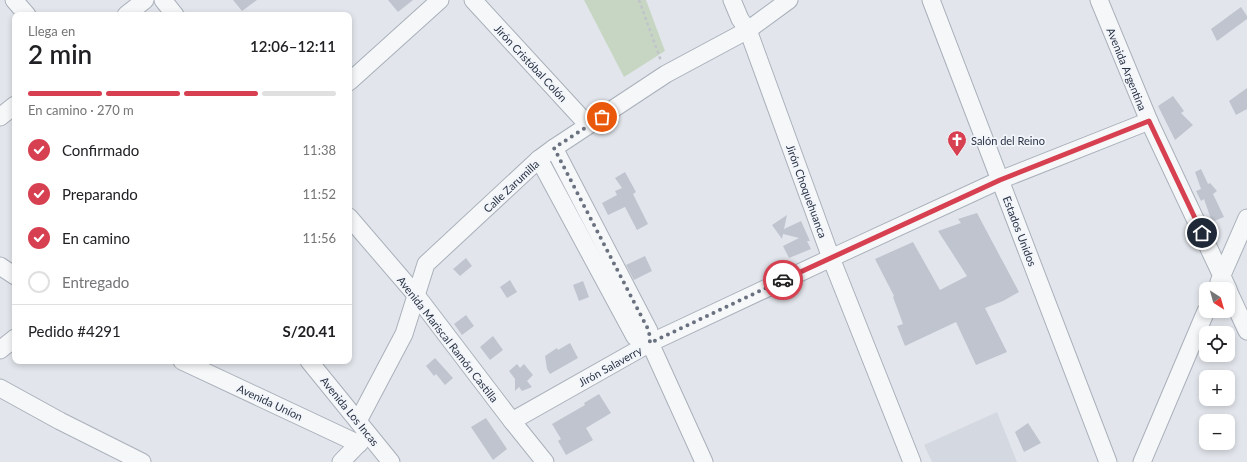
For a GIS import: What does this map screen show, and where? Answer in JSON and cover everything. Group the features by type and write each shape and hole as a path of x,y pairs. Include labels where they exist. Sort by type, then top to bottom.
{"street":[{"path":"14,0 24,12"},
{"path":"130,12 145,0"},
{"path":"163,0 173,12"},
{"path":"352,79 440,0"},
{"name":"Jirón Cristóbal Colón","path":"473,0 588,125"},
{"name":"Jirón Choquehuanca","path":"732,0 740,19 748,30 831,258 912,462"},
{"name":"Jirón Choquehuanca","path":"744,0 751,16 748,30"},
{"name":"Calle Zarumilla","path":"342,462 361,433 404,334 426,264 539,159 554,148 666,74 748,30 789,0"},
{"name":"Estados Unidos","path":"931,0 1108,462"},
{"name":"Avenida Argentina","path":"1099,0 1149,121 1221,282"},
{"path":"0,117 12,107"},
{"name":"Jirón Salaverry","path":"512,421 650,343 1000,180 1149,121"},
{"path":"554,148 649,331 650,343 704,462"},
{"path":"539,159 635,337 650,343"},
{"path":"1224,282 1247,218"},
{"name":"Avenida Mariscal Ramón Castilla","path":"352,220 416,295 545,462"},
{"path":"0,266 12,274"},
{"name":"Avenida Argentina","path":"1235,308 1247,331"},
{"path":"1142,462 1203,318"},
{"path":"0,350 12,340"},
{"name":"Avenida Uníon","path":"189,364 361,433"},
{"name":"Avenida Los Incas","path":"311,364 361,433 391,462"},
{"path":"0,388 60,421 142,462"}],"path":[{"path":"639,0 666,74"}],"shaded area":[{"path":"997,412 1017,462 932,462 924,445"}],"green space":[{"path":"584,0 646,0 665,51 624,77"}],"building":[{"path":"233,0 257,0 242,11"},
{"path":"388,0 413,0 398,12"},
{"path":"1241,7 1247,16 1247,19 1217,41 1211,29"},
{"path":"1247,88 1247,109 1236,115 1229,101"},
{"path":"1173,96 1184,111 1181,113 1193,125 1175,140 1158,106"},
{"path":"1201,169 1208,184 1210,183 1217,191 1213,194 1224,217 1212,222 1204,199 1201,201 1196,191 1201,189 1195,172"},
{"path":"625,172 636,192 633,194 648,224 637,230 625,207 608,215 602,203 617,195 615,191 622,188 615,178"},
{"path":"977,213 1019,292 1003,301 985,308 1007,352 976,365 956,322 905,346 897,326 903,324 893,297 894,296 875,259 913,242 940,290 967,276 938,231 961,223 958,219"},
{"path":"787,215 784,229 801,221 810,241 807,241 811,249 789,258 783,246 799,238 783,234 782,239 772,225"},
{"path":"645,256 652,271 634,280 626,265"},
{"path":"466,258 472,266 460,276 453,269"},
{"path":"510,280 517,292 507,298 500,287"},
{"path":"583,281 589,297 579,301 573,285"},
{"path":"466,315 474,326 462,335 454,324"},
{"path":"493,336 503,350 490,360 480,347"},
{"path":"570,343 578,358 550,374 547,369 545,356 557,348 558,350"},
{"path":"435,358 453,378 445,385 436,374 434,376 426,366"},
{"path":"517,364 520,368 524,364 533,375 527,381 532,387 522,391 519,387 515,391 515,379 509,371"},
{"path":"599,394 611,413 586,428 593,440 566,455 558,441 561,439 552,424 585,405 584,403"},
{"path":"486,418 507,449 493,460 471,427"},
{"path":"1028,423 1041,443 1024,452 1015,432"}],"way so far":[{"path":"602,117 554,148 649,331 650,343 783,280"}],"place":[{"name":"Salón del Reino","path":"957,157"}],"route":[{"path":"783,280 1000,180 1149,121 1202,233"}]}
